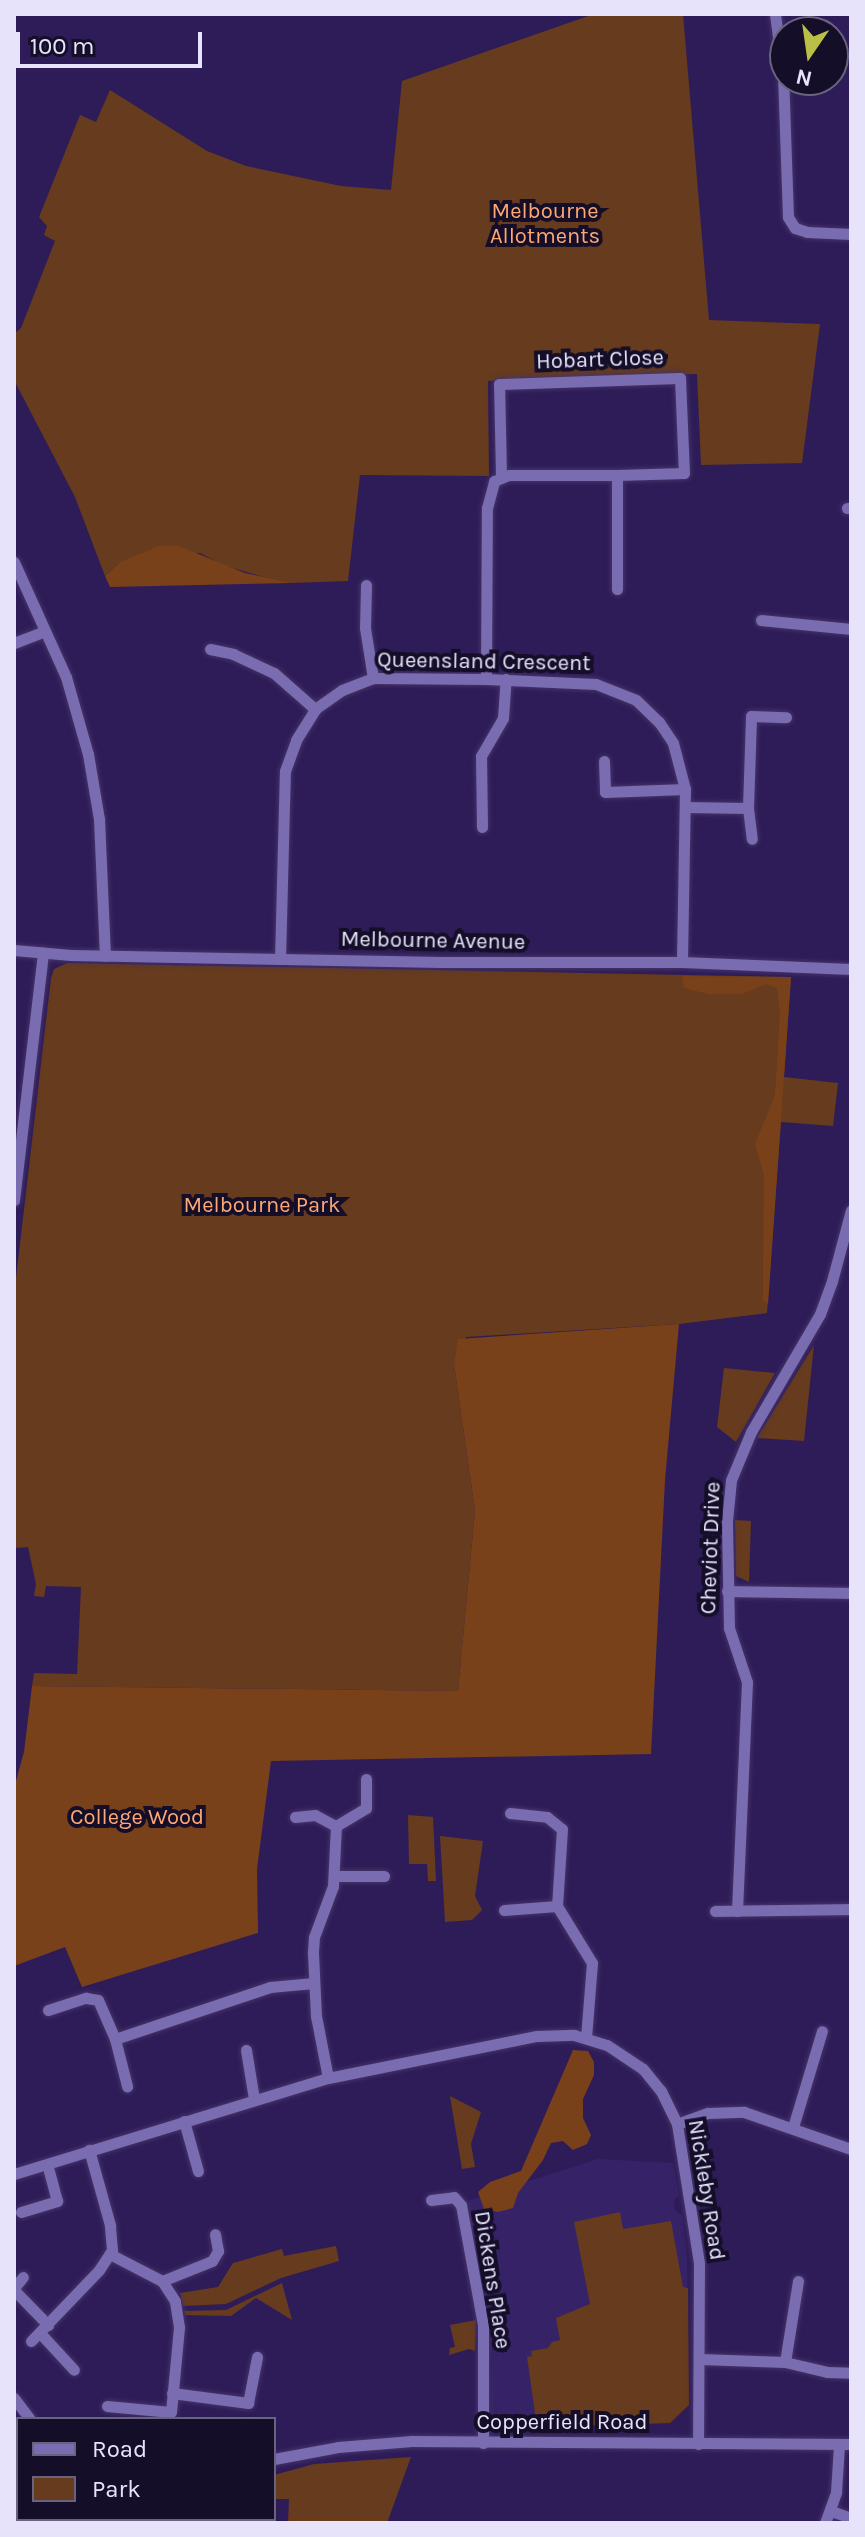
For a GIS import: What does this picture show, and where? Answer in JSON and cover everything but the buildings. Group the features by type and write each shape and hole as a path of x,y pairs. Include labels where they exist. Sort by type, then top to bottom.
{"street":[{"path":"775,14 783,74 788,217 795,228 807,232 851,234"},
{"name":"Hobart Close","path":"486,679 487,508 490,488 501,476 499,384 680,378 684,473 501,476"},
{"path":"617,475 617,589"},
{"path":"14,562 66,677 95,788 105,956"},
{"path":"366,585 365,628 373,678"},
{"path":"761,620 851,629"},
{"path":"14,643 45,631"},
{"path":"210,649 255,662 274,673 315,709"},
{"name":"Queensland Crescent","path":"280,959 285,771 296,740 315,709 342,690 373,678 506,679 596,684 636,700 659,722 673,743 685,789 682,962"},
{"path":"482,827 481,756 503,718 506,679"},
{"path":"752,839 748,808 751,716 786,717"},
{"path":"604,761 605,792 685,789"},
{"path":"685,807 748,808"},
{"name":"Melbourne Avenue","path":"14,950 105,956 682,962 851,969"},
{"path":"14,1200 19,1111 43,953"},
{"name":"Cheviot Drive","path":"737,1911 747,1682 729,1628 727,1521 731,1480 737,1458 820,1314 851,1210"},
{"path":"727,1591 851,1593"},
{"path":"336,1826 366,1808 366,1779"},
{"path":"510,1813 547,1817 562,1829 557,1906 592,1963 586,2038"},
{"path":"295,1817 315,1815 336,1826"},
{"path":"328,2078 319,2035 314,1937 335,1876 336,1826"},
{"path":"335,1876 384,1876"},
{"path":"504,1910 557,1906"},
{"path":"715,1911 851,1909"},
{"path":"115,2039 270,1987 314,1983"},
{"path":"48,2010 86,1998 98,2000 115,2039 127,2086"},
{"path":"793,2127 822,2031"},
{"name":"Nickleby Road","path":"14,2174 328,2078 537,2036 586,2038 621,2052 643,2069 661,2091 677,2124 699,2263 698,2444"},
{"path":"246,2050 254,2099"},
{"path":"677,2124 725,2111 744,2112 851,2149"},
{"path":"184,2121 198,2171"},
{"path":"39,2333 110,2254 110,2225 89,2150"},
{"path":"21,2212 57,2201 47,2164"},
{"name":"Dickens Place","path":"431,2200 454,2197 461,2205 483,2325 483,2443"},
{"path":"162,2281 212,2261 218,2251 215,2234"},
{"path":"107,2406 171,2412 179,2318 175,2301 162,2281 110,2254"},
{"path":"23,2277 14,2289 39,2333 74,2370"},
{"path":"785,2362 798,2281"},
{"path":"172,2393 248,2403 257,2357"},
{"path":"700,2359 785,2362 827,2372 851,2373"},
{"path":"14,2398 28,2417"},
{"name":"Copperfield Road","path":"276,2459 363,2444 845,2445"},
{"path":"845,2445 828,2517 851,2518"}],"shaded area":[{"path":"598,2159 673,2163 679,2195 674,2201 675,2211 682,2215 687,2254 689,2405 670,2423 500,2429 491,2416 493,2335 467,2201"}],"green space":[{"name":"Melbourne Allotments","path":"594,14 683,14 709,320 820,324 802,463 701,465 697,374 488,381 489,476 360,475 348,581 292,583 270,579 223,565 200,553 120,562 105,576 75,497 14,380 14,334 21,328 55,241 44,235 47,226 39,217 80,115 96,122 110,90 207,151 246,166 341,186 391,190 402,81"},
{"path":"159,546 179,546 245,573 292,583 110,587 105,576 120,562"},
{"name":"Melbourne Park","path":"67,963 791,977 784,1077 838,1083 833,1126 781,1122 767,1313 679,1324 466,1337 454,1365 475,1510 458,1691 32,1686 34,1673 77,1674 81,1587 46,1586 44,1597 34,1596 36,1584 28,1547 14,1548 14,1295 51,978 54,969"},
{"path":"682,976 791,977 768,1304 763,1300 764,1175 755,1144 775,1095 780,1013 777,988 766,984 742,994 708,994 684,988"},
{"name":"College Wood","path":"679,1324 665,1480 651,1754 271,1761 257,1869 258,1933 82,1987 65,1947 14,1966 14,1788 24,1752 32,1686 458,1691 475,1510 454,1365 458,1339"},
{"path":"814,1345 804,1441 757,1438"},
{"path":"724,1368 775,1373 736,1442 717,1427"},
{"path":"735,1520 751,1521 749,1582 736,1576"},
{"path":"408,1815 433,1817 436,1881 428,1881 427,1864 409,1864"},
{"path":"440,1836 483,1841 475,1896 482,1910 472,1920 445,1922"},
{"path":"573,2050 588,2051 594,2062 594,2075 583,2099 583,2118 591,2135 587,2144 573,2150 563,2141 551,2143 543,2160 518,2193 513,2208 498,2212 484,2209 478,2192 490,2182 521,2171"},
{"path":"450,2096 481,2112 471,2144 475,2167 462,2169"},
{"path":"620,2212 623,2229 671,2221 683,2287 688,2288 689,2405 670,2423 537,2427 527,2357 532,2356 531,2351 548,2348 552,2342 560,2340 556,2318 590,2304 574,2222"},
{"path":"336,2246 339,2261 281,2278 226,2304 183,2306 180,2293 218,2287 233,2263 282,2249 284,2256"},
{"path":"282,2283 292,2320 256,2298 231,2316 185,2315 184,2311 226,2310"},
{"path":"476,2320 475,2351 469,2349 449,2355 450,2348 455,2347 450,2325"},
{"path":"411,2457 387,2523 288,2523 289,2499 276,2499 276,2474 314,2464"}]}
